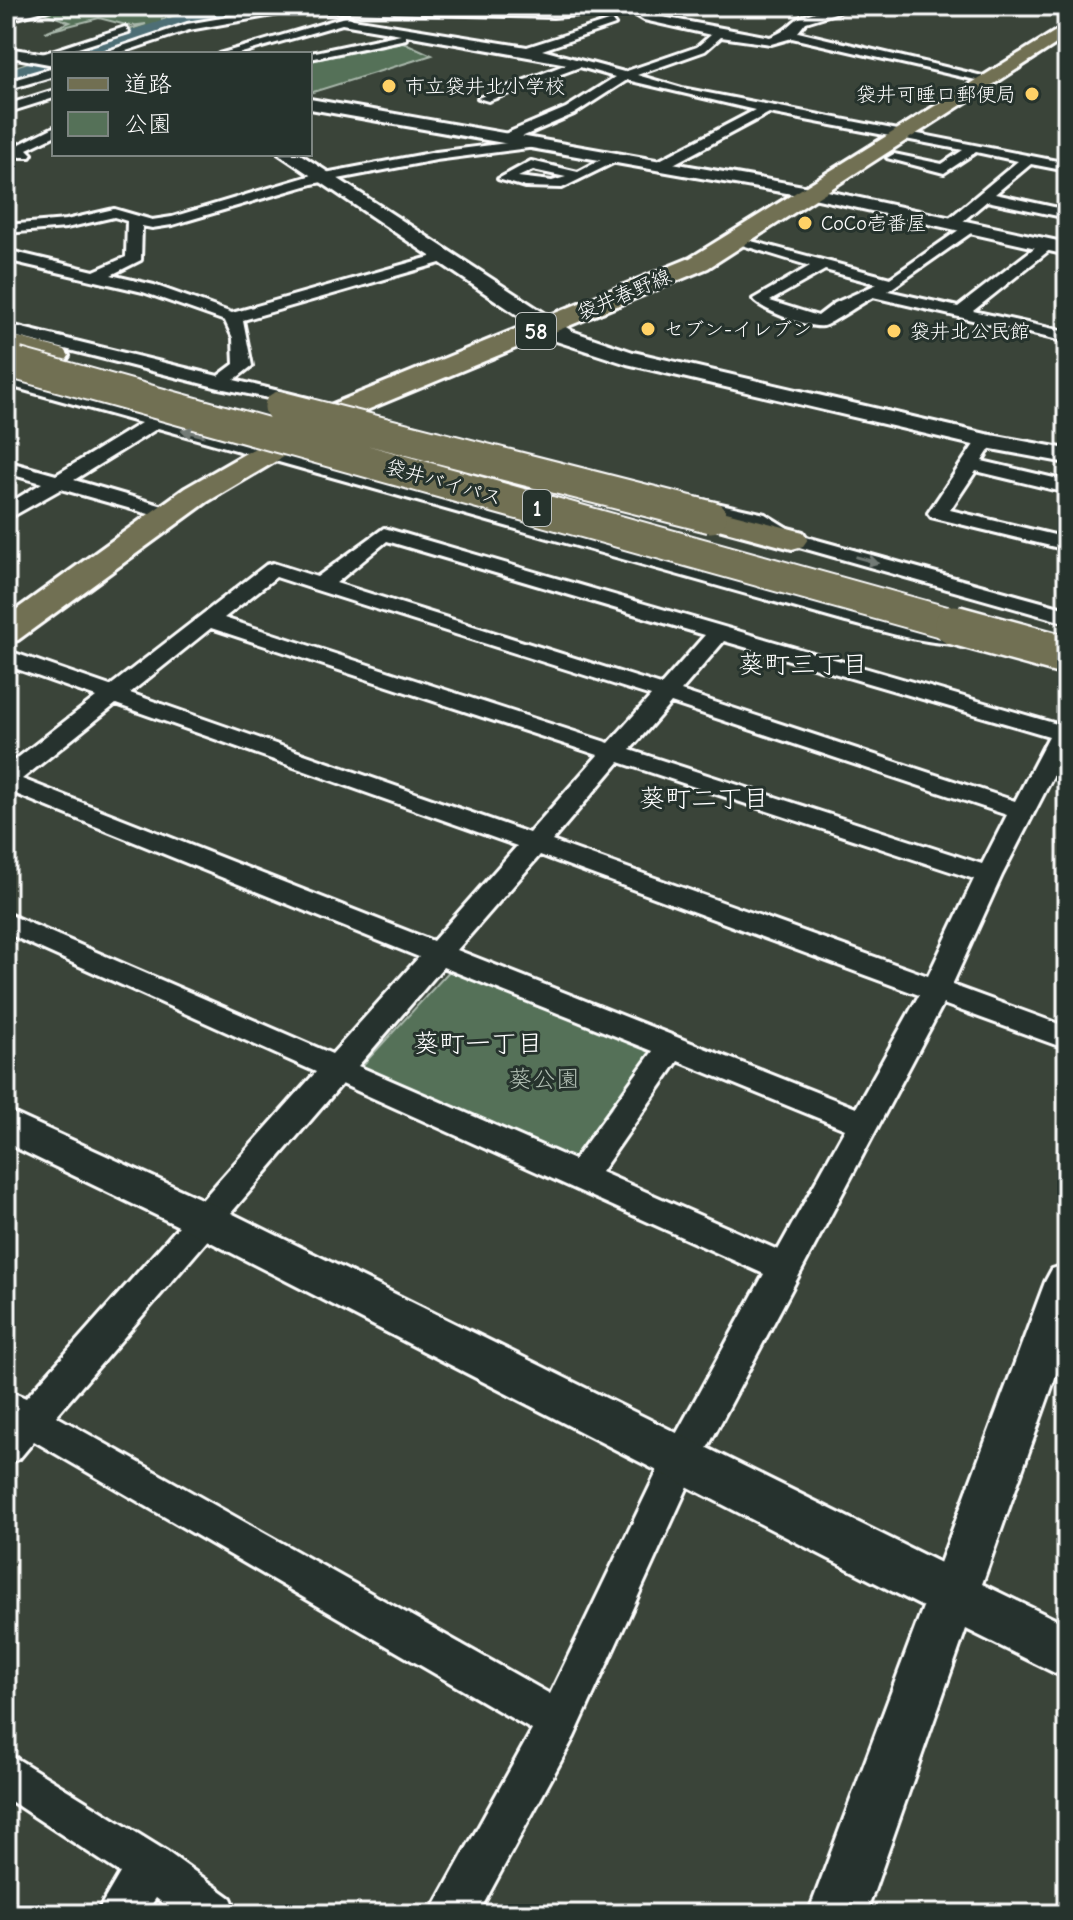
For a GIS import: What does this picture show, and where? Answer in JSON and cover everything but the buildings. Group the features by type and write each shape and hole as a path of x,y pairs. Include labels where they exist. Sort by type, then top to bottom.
{"main road":[{"name":"袋井春野線","path":"6,633 170,514 340,411 699,263 809,192 905,139 989,79 1067,29"},
{"name":"袋井バイパス","path":"7,362 117,372 1067,635"},
{"name":"袋井バイパス","path":"7,362 1067,656"},
{"path":"7,362 461,496 967,635"},
{"path":"117,372 349,423 792,539"}],"street":[{"path":"6,17 55,6"},
{"path":"177,16 235,6"},
{"path":"232,52 391,6"},
{"path":"791,34 802,20 853,6"},
{"path":"111,52 212,21 279,11 487,14 632,8 719,33 771,41 791,34 989,79"},
{"path":"528,51 573,33 648,12"},
{"path":"450,38 487,14"},
{"path":"389,29 408,20 458,24"},
{"path":"342,21 528,51 905,139 1028,159 1057,156"},
{"path":"65,52 139,26"},
{"path":"476,42 505,27"},
{"path":"312,56 418,33"},
{"path":"505,139 570,111 626,75 701,49 719,33"},
{"path":"275,40 323,54"},
{"path":"242,49 253,52"},
{"path":"6,52 45,59"},
{"path":"484,98 580,63"},
{"path":"6,86 52,73"},
{"path":"6,109 52,95"},
{"path":"312,104 809,192 1067,249"},
{"path":"659,166 766,109"},
{"path":"25,154 17,149 52,132"},
{"path":"905,139 944,169 974,148"},
{"path":"905,139 1057,156 1067,167"},
{"path":"6,229 66,224 114,213 152,224 172,221 320,178 436,156 531,144"},
{"path":"291,156 564,336 627,357 986,441 1067,456"},
{"path":"579,176 612,158"},
{"path":"951,224 1028,159"},
{"path":"983,196 1067,214"},
{"path":"97,275 133,260 136,252 134,219"},
{"path":"824,264 761,299 764,304 820,322 841,306 892,283 971,228"},
{"path":"736,241 892,283"},
{"path":"959,314 1047,245"},
{"path":"6,255 176,296 236,321 243,366 219,383"},
{"path":"231,318 442,258"},
{"path":"871,292 1067,337"},
{"path":"6,329 340,411 537,465 767,522 781,528 792,539 1067,616"},
{"path":"7,362 154,423 269,452 411,496 838,613 929,635 967,635 1067,664"},
{"path":"6,514 154,423"},
{"path":"986,441 938,513 1067,544"},
{"path":"970,464 1067,487"},
{"path":"6,467 170,514"},
{"path":"320,585 384,534 1063,733 989,875 935,991 681,1461 559,1722 453,1914"},
{"path":"865,1124 6,780 273,569 667,694 1023,812"},
{"path":"208,620 989,875"},
{"path":"559,1722 14,1425 208,1221 533,843 718,634"},
{"path":"6,657 533,843 1067,1038"},
{"path":"6,922 340,1067 579,1178 785,1268"},
{"path":"579,1178 674,1045"},
{"path":"6,1125 208,1221 1067,1653"},
{"path":"837,1914 1067,1282"},
{"path":"6,1773 150,1867 215,1914"},
{"path":"119,1914 150,1867"}],"green space":[{"path":"74,6 180,10 161,20 201,6 643,6 580,12 300,10 204,22 106,52 61,52 146,24 130,26 99,18 45,32 70,22 43,13"},
{"path":"403,42 432,55 312,92 312,61"},
{"path":"52,55 52,69 6,85 6,70"},
{"name":"葵公園","path":"454,966 655,1053 571,1166 361,1067"}],"waterway":[{"path":"180,9 192,6"},
{"path":"81,52 181,21 277,6"},
{"path":"404,6 571,6"},
{"path":"6,77 52,62"}],"place":[{"name":"市立袋井北小学校","path":"389,86"},
{"name":"袋井可睡口郵便局","path":"1032,94"},
{"name":"CoCo壱番屋","path":"805,223"},
{"name":"セブン-イレブン","path":"648,329"},
{"name":"袋井北公民館","path":"894,331"}],"district":[{"name":"葵町三丁目","path":"803,664"},
{"name":"葵町二丁目","path":"704,798"},
{"name":"葵町一丁目","path":"478,1043"}]}
